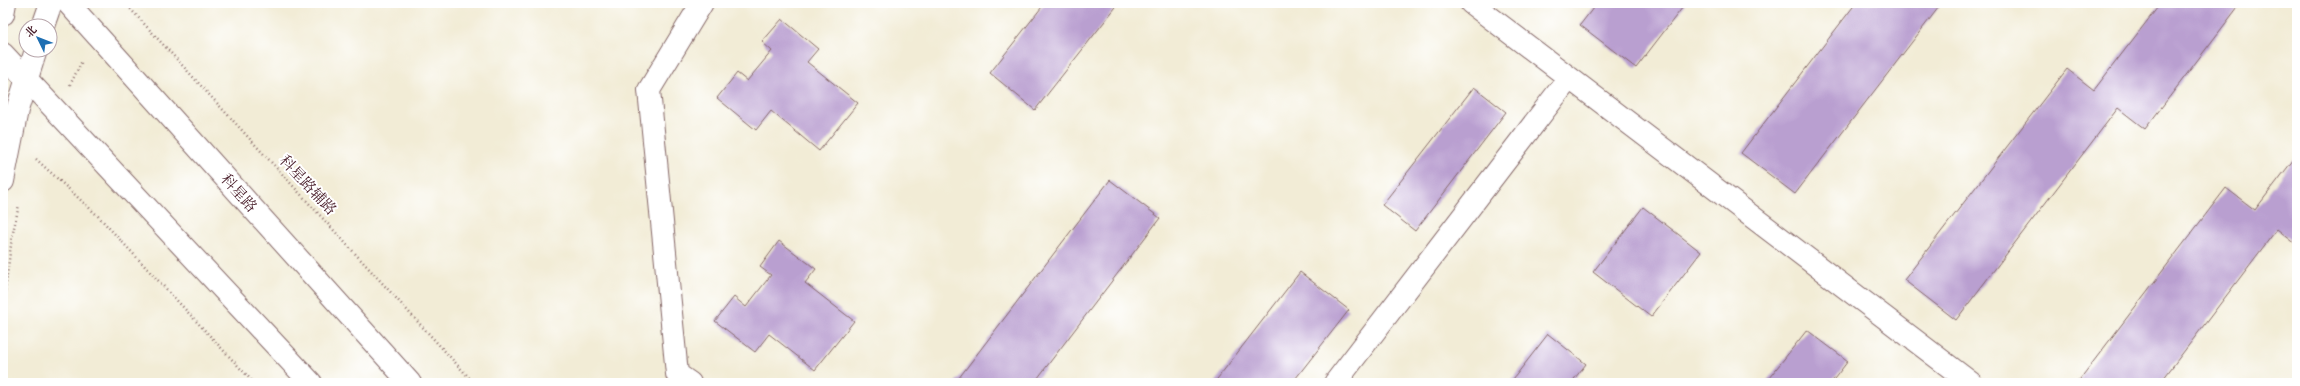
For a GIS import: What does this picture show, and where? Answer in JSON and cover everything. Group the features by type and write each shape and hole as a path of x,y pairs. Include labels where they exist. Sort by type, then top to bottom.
{"street":[{"path":"3,14 5,3"},
{"path":"46,18 51,3"},
{"name":"科星路","path":"68,3 410,383"},
{"path":"690,383 677,374 649,90 702,3"},
{"path":"1471,3 1971,383"},
{"path":"3,54 311,383"},
{"path":"3,181 17,110 34,58"},
{"path":"1335,383 1569,78"}],"path":[{"name":"科星路辅路","path":"125,3 474,383"},
{"path":"57,178 97,215 254,383"},
{"path":"3,307 18,207"}],"building":[{"path":"1045,3 1119,3 1035,110 990,73"},
{"path":"1597,3 1686,3 1636,68 1580,25"},
{"path":"1856,3 1942,3 1795,194 1741,153"},
{"path":"2161,3 2241,3 2145,129 2118,108 1956,320 1904,280 2067,69 2094,90"},
{"path":"782,19 818,49 807,62 858,103 819,151 771,111 756,130 717,98 737,73 747,81 772,51 762,42"},
{"path":"1474,87 1506,112 1415,231 1382,205"},
{"path":"2297,155 2297,245 2277,229 2160,383 2077,383 2226,188 2255,210"},
{"path":"1110,180 1160,218 1034,383 955,383"},
{"path":"1643,207 1701,252 1651,317 1593,272"},
{"path":"779,241 816,269 805,283 854,321 815,370 769,334 755,352 715,321 734,297 746,307 771,275 760,267"},
{"path":"1300,272 1349,310 1292,383 1214,383"},
{"path":"1807,330 1848,361 1831,383 1765,383"},
{"path":"1548,334 1586,364 1571,383 1510,383"}]}
